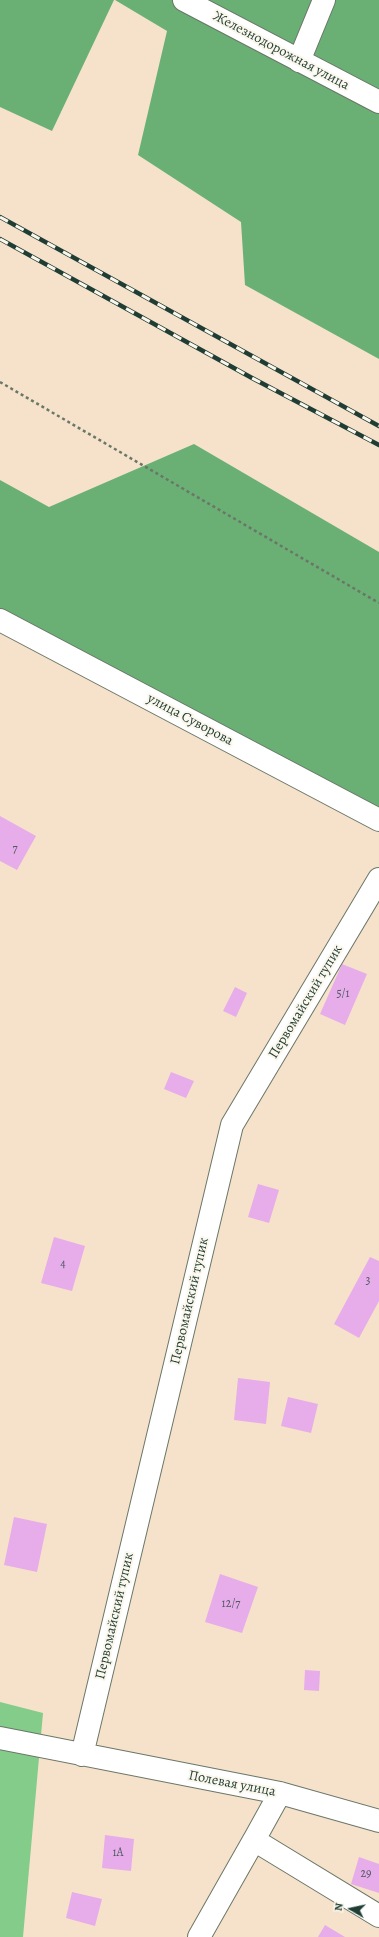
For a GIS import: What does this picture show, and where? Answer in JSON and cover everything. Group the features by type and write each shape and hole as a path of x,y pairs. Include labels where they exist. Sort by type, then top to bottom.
{"street":[{"name":"Железнодорожная улица","path":"184,0 379,102"},
{"path":"299,61 324,0"},
{"name":"улица Суворова","path":"0,620 379,820"},
{"name":"Первомайский тупик","path":"82,1755 232,1125 379,879"},
{"name":"Полевая улица","path":"0,1738 280,1793 379,1821"},
{"path":"199,1937 280,1793"},
{"path":"254,1840 379,1916"}],"path":[{"path":"0,382 379,603"}],"green space":[{"path":"0,0 114,0 52,131 0,107"},
{"path":"115,0 379,0 379,359 245,285 241,222 138,155 167,31"},
{"path":"194,444 379,552 379,823 0,611 0,480 49,507"},
{"path":"0,1702 43,1713 23,1937 0,1937"}],"building":[{"path":"0,816 36,836 17,870 0,861"},
{"path":"342,964 367,974 345,1025 320,1014"},
{"path":"235,987 247,993 236,1017 223,1011"},
{"path":"171,1072 194,1081 186,1098 164,1089"},
{"path":"258,1184 279,1190 269,1223 248,1217"},
{"path":"54,1237 85,1246 72,1291 41,1283"},
{"path":"370,1257 379,1261 379,1301 359,1338 334,1324"},
{"path":"238,1378 270,1382 266,1424 234,1420"},
{"path":"288,1397 318,1404 311,1433 281,1426"},
{"path":"14,1517 47,1524 37,1572 4,1565"},
{"path":"220,1574 258,1587 242,1633 205,1622"},
{"path":"305,1670 320,1671 319,1691 304,1690"},
{"path":"105,1835 134,1839 131,1871 102,1868"},
{"path":"359,1857 379,1864 379,1893 351,1884"},
{"path":"72,1892 102,1899 95,1926 66,1918"},
{"path":"325,1925 345,1937 318,1937"}],"railway":[{"path":"0,217 379,426"},
{"path":"0,239 252,378 379,445"}]}
